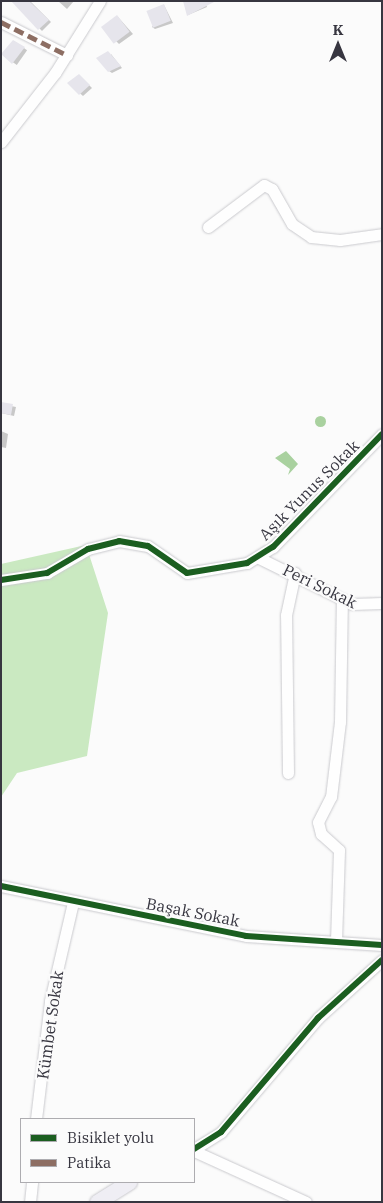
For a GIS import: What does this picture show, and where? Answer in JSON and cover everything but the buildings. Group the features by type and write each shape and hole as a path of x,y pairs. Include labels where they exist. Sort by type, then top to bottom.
{"main road":[{"path":"98,1202 127,1183"}],"street":[{"path":"1,142 67,55 100,1"},
{"path":"1,22 67,55"},
{"path":"208,227 264,185 272,189 292,224 311,238 340,240 382,234"},
{"name":"Aşık Yunus Sokak","path":"1,580 47,573 92,546 119,541 148,546 187,573 259,558 382,434"},
{"name":"Peri Sokak","path":"259,558 295,573 342,599 361,606 382,603"},
{"path":"288,773 286,615 295,573"},
{"path":"336,941 339,850 321,834 318,822 331,797 340,722 342,599"},
{"name":"Başak Sokak","path":"1,886 255,938 382,945"},
{"name":"Kümbet Sokak","path":"36,1118 50,1001 73,902"},
{"path":"195,1149 222,1132 318,1018 382,960"},
{"path":"195,1150 306,1202"},
{"path":"30,1202 32,1183"}],"shaded area":[{"path":"320,415 326,421 320,427 314,421"},
{"path":"286,451 298,464 288,475 290,469 275,458"},
{"path":"86,545 108,613 87,756 17,773 1,797 1,564"}],"marked path":[{"path":"1,22 67,55"}],"cycle path":[{"path":"1,580 47,573 88,549 119,541 148,546 187,573 247,563 273,547 382,434"},
{"path":"1,886 246,936 382,945"},
{"path":"195,1148 221,1132 318,1018 382,960"}]}
